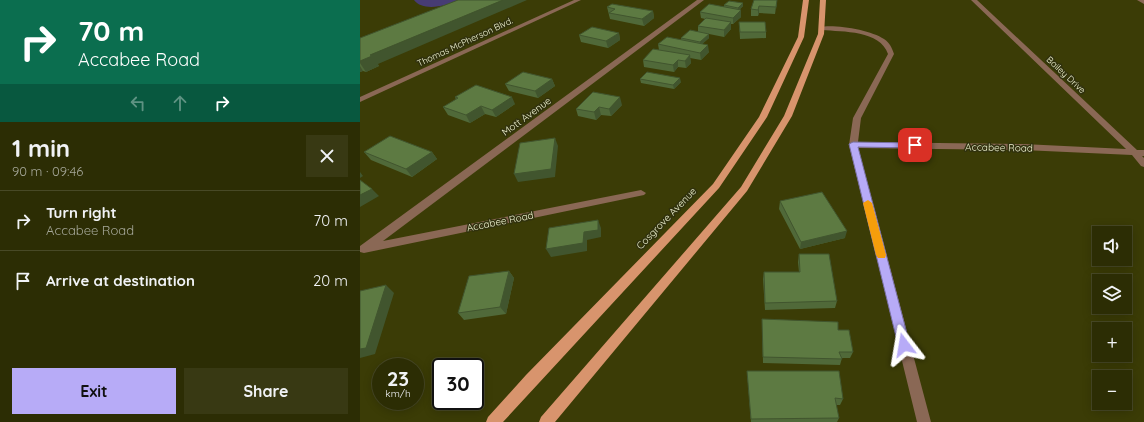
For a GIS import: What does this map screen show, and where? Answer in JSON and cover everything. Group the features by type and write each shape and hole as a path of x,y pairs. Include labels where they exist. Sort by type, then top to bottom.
{"main road":[{"name":"Cosgrove Avenue","path":"494,422 531,380 716,186 763,117 801,37 806,0"},
{"path":"546,422 744,189 788,116 821,34 823,0"}],"street":[{"name":"Thomas McPherson Blvd.","path":"360,100 578,0"},
{"name":"Mott Avenue","path":"362,249 701,0"},
{"name":"Bailey Drive","path":"974,0 1134,152 1144,164"},
{"path":"1140,0 1144,2"},
{"path":"822,28 877,36 888,43 891,48 891,54 856,118 853,144 924,422"},
{"name":"Accabee Road","path":"853,144 1023,147 1144,153"},
{"name":"Accabee Road","path":"362,249 641,193"}],"shaded area":[{"path":"414,0 458,0 441,6 429,7 418,4"}],"building":[{"path":"458,0 503,0 370,55 372,56 360,61 360,38"},
{"path":"754,0 777,0 776,7 759,6 758,10 751,9"},
{"path":"729,1 743,3 738,8 724,5"},
{"path":"612,4 653,11 642,19 609,13 615,9 607,7"},
{"path":"709,4 741,10 733,18 700,12"},
{"path":"706,18 731,22 724,30 698,26"},
{"path":"739,22 765,22 766,32 740,32"},
{"path":"592,27 619,33 606,41 579,35"},
{"path":"690,30 709,34 700,42 681,38"},
{"path":"667,37 708,45 700,53 658,44"},
{"path":"653,49 690,55 685,61 678,60 673,65 643,60"},
{"path":"523,72 552,79 535,91 505,84"},
{"path":"647,72 680,78 673,85 640,79"},
{"path":"476,85 512,97 492,110 481,106 466,115 443,107 458,98 455,97"},
{"path":"593,92 620,97 609,109 599,107 594,112 576,109"},
{"path":"390,136 432,152 406,169 364,152"},
{"path":"555,138 551,169 514,174 520,143"},
{"path":"360,180 372,189 360,195"},
{"path":"822,192 847,231 801,242 780,201"},
{"path":"598,220 598,230 584,232 583,243 546,249 549,228"},
{"path":"799,254 829,254 837,301 765,303 764,272 800,272"},
{"path":"509,271 500,307 458,313 469,276"},
{"path":"386,285 366,348 360,349 360,291"},
{"path":"762,319 838,322 838,330 849,330 853,352 839,352 842,359 763,357"},
{"path":"747,371 839,371 843,399 835,398 839,418 751,419"}],"slow traffic":[{"path":"868,203 881,255"}],"route":[{"path":"904,345 853,144 915,145"}]}
